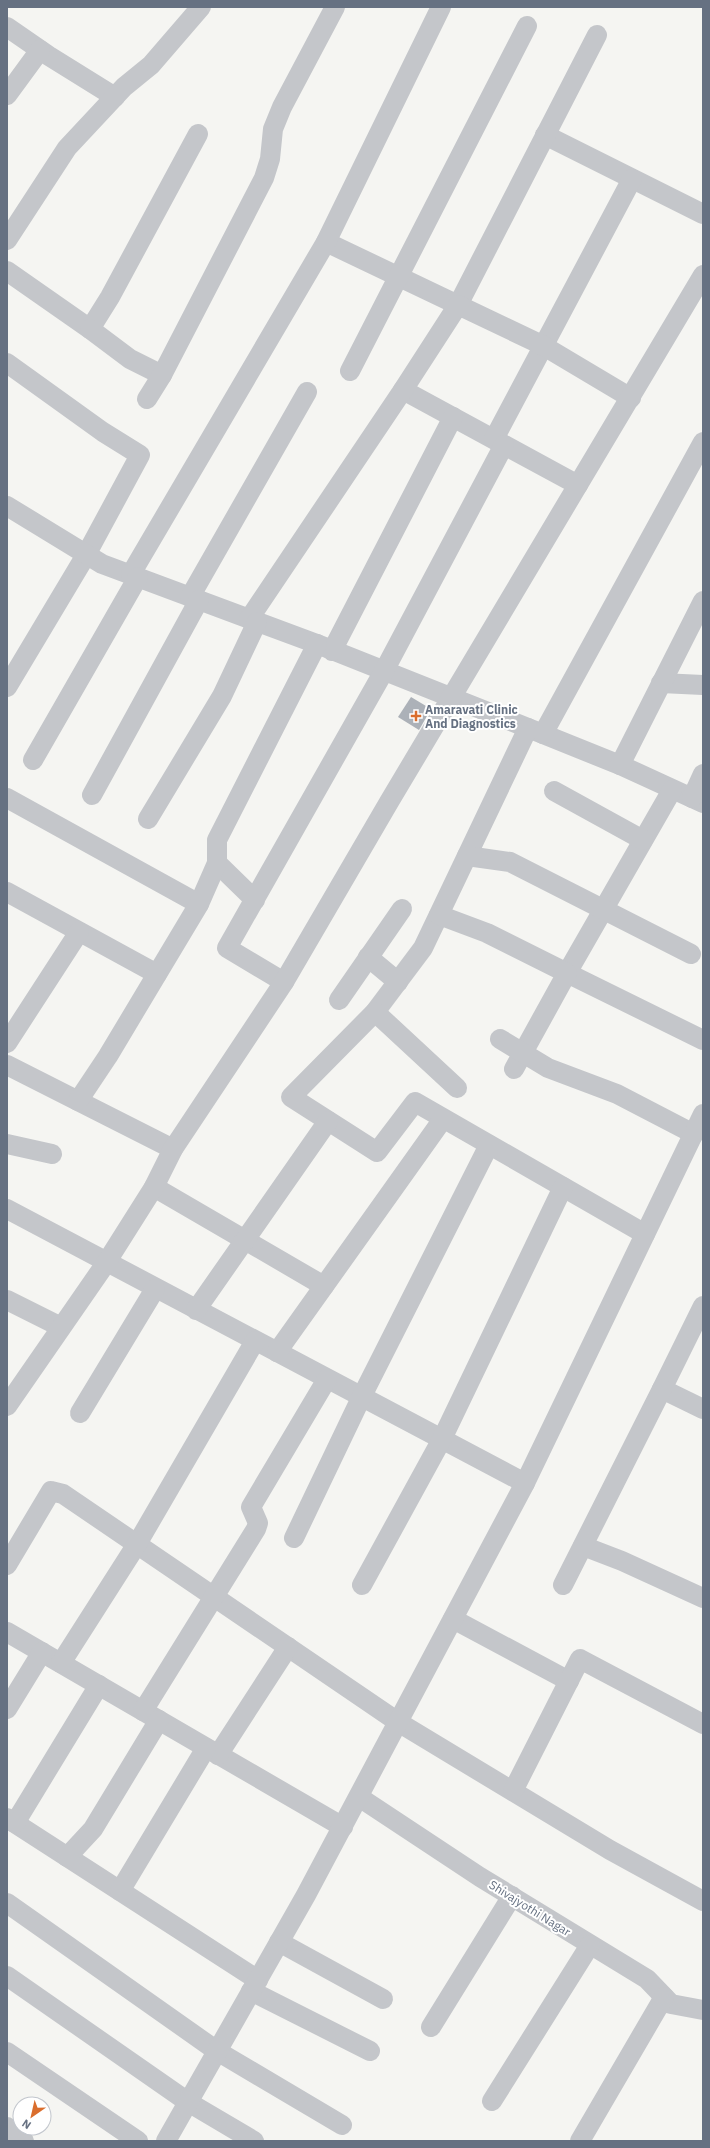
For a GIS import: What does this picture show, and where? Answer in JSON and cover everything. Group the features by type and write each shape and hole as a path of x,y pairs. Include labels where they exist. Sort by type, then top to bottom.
{"street":[{"path":"7,240 67,148 115,97 151,65 201,7"},
{"path":"148,399 162,375 264,178 270,159 273,130 282,107 335,7"},
{"path":"33,760 134,576 326,242 441,7"},
{"path":"350,371 527,26"},
{"path":"7,27 40,50 115,97"},
{"path":"148,820 222,696 253,620 458,305 597,35"},
{"path":"7,96 40,50"},
{"path":"90,329 110,297 198,134"},
{"path":"545,135 703,214"},
{"path":"284,982 227,948 384,671 499,442 542,345 632,179"},
{"path":"326,242 542,345 631,398"},
{"path":"7,271 90,329 130,360 162,375"},
{"path":"7,1406 15,1378 61,1327 106,1263 154,1187 172,1149 284,982 703,274"},
{"path":"7,362 103,432 140,455 86,555 13,663 7,686"},
{"path":"403,390 578,486"},
{"path":"92,795 195,599 307,392"},
{"path":"78,1101 108,1056 200,904 217,863 217,840 453,417"},
{"path":"645,1234 415,1102 377,1152 291,1097 375,1012 423,948 467,856 535,731 703,442"},
{"path":"7,506 102,564 253,620 535,731 620,765 698,801 703,774"},
{"path":"620,765 703,601"},
{"path":"661,683 703,685"},
{"path":"518,1061 672,790"},
{"path":"554,791 643,840"},
{"path":"7,798 200,904"},
{"path":"467,856 510,862 691,954"},
{"path":"217,863 255,900"},
{"path":"7,892 158,974"},
{"path":"339,1000 402,909"},
{"path":"439,915 487,932 703,1040"},
{"path":"7,1043 79,932"},
{"path":"368,957 398,982"},
{"path":"375,1012 457,1088"},
{"path":"500,1039 518,1061 548,1068 617,1094 694,1134"},
{"path":"7,1065 172,1149"},
{"path":"166,2141 343,1827 524,1483 703,1114"},
{"path":"277,1352 443,1119"},
{"path":"196,1310 328,1121"},
{"path":"7,1144 52,1154"},
{"path":"294,1538 361,1398 489,1145"},
{"path":"154,1187 324,1286"},
{"path":"362,1585 442,1439 562,1187"},
{"path":"7,1209 155,1289 327,1378 361,1398 524,1483"},
{"path":"80,1412 155,1289"},
{"path":"7,1300 61,1327"},
{"path":"563,1585 662,1389 696,1335 703,1306"},
{"path":"61,1663 137,1544 255,1341"},
{"path":"67,1857 93,1829 214,1596 257,1526 258,1523 252,1507 327,1378"},
{"path":"662,1389 703,1409"},
{"path":"7,1565 51,1492 63,1494 398,1722 610,1850 703,1901"},
{"path":"583,1546 622,1561 703,1598"},
{"path":"453,1618 569,1681"},
{"path":"7,1632 343,1827"},
{"path":"120,1891 212,1751 288,1646"},
{"path":"7,1709 42,1652"},
{"path":"513,1791 580,1659 703,1724"},
{"path":"99,1685 11,1820 120,1891 254,1985 370,2051"},
{"name":"Shivajyothi Nagar","path":"359,1797 512,1896 647,1979 671,2004 703,2010"},
{"path":"431,2027 512,1896"},
{"path":"7,1903 217,2051 342,2125"},
{"path":"279,1942 383,1999"},
{"path":"492,2101 590,1945"},
{"path":"7,1976 188,2102 254,2141"},
{"path":"580,2141 664,1997"},
{"path":"7,2052 138,2141"},
{"path":"7,2127 24,2141"}],"building":[{"path":"411,697 431,709 419,730 398,717"}],"place":[{"name":"Amaravati Clinic And Diagnostics","path":"416,716"}]}
